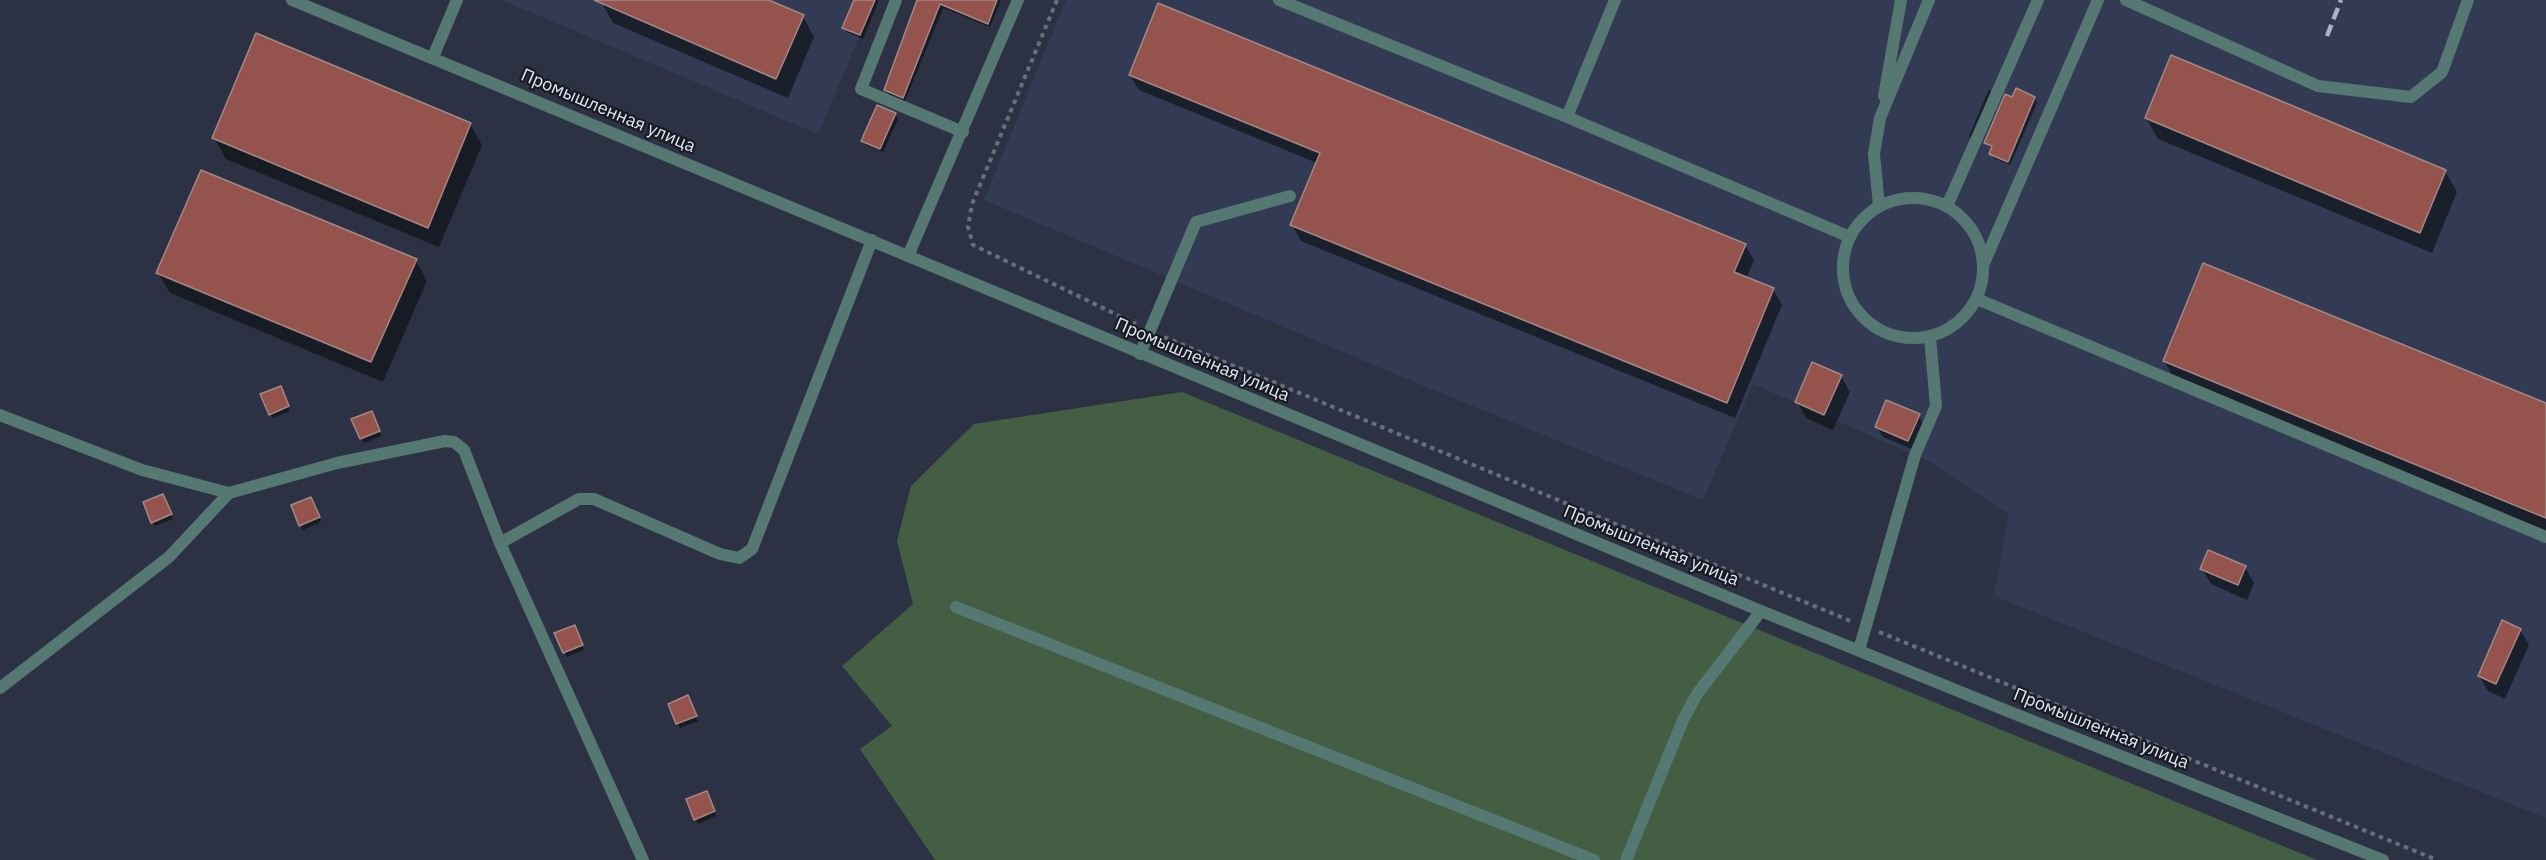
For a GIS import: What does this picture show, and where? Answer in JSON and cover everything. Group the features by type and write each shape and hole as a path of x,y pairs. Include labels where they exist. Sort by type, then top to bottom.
{"street":[{"name":"Промышленная улица","path":"292,0 1761,611 2383,860"},
{"path":"433,57 457,0"},
{"path":"896,0 861,89 963,132"},
{"path":"909,256 1018,0"},
{"path":"1279,0 1567,117 1850,237"},
{"path":"1567,117 1615,0"},
{"path":"1879,207 1874,154 1901,0"},
{"path":"1880,118 1929,0"},
{"path":"1947,206 2038,0"},
{"path":"1984,263 2098,0"},
{"path":"2126,0 2318,86 2411,98 2442,72 2468,0"},
{"path":"1140,354 1196,222 1290,196"},
{"path":"1920,198 1947,206 1966,220 1978,240 1984,263 1983,282 1977,300 1958,324 1930,337 1916,339 1890,335 1878,330 1858,312 1851,301 1843,276 1845,250 1850,237 1862,220 1879,207 1892,201 1920,198"},
{"path":"500,543 579,499 594,499 720,554 739,558 752,549 872,240"},
{"path":"1977,300 2546,537"},
{"path":"1858,650 1915,455 1936,406 1930,337"},
{"path":"0,415 142,470 229,493 336,463 445,441 454,442 464,450 500,543 644,860"},
{"path":"0,688 170,557 229,493"},
{"path":"956,607 1594,860"},
{"path":"1626,860 1697,694 1761,611"}],"path":[{"path":"1057,0 972,204 968,226 973,245 1150,331 1865,627 2437,860"}],"shaded area":[{"path":"502,0 854,0 842,28 860,35 818,134"},
{"path":"1066,0 2546,0 2546,818 1994,596 2009,514 1933,463 1753,384 1703,500 1419,384 984,200"}],"green space":[{"path":"1182,392 2317,860 935,860 860,749 892,726 842,666 913,604 897,541 911,486 974,424"}],"building":[{"path":"594,0 769,0 804,15 776,79"},
{"path":"854,0 875,0 860,35 842,28"},
{"path":"917,0 997,0 988,24 940,4 903,98 884,90"},
{"path":"1158,3 1746,244 1734,272 1774,288 1727,403 1290,225 1320,153 1129,75"},
{"path":"256,33 471,123 428,228 212,138"},
{"path":"2171,55 2446,170 2420,233 2145,118"},
{"path":"2016,88 2035,97 2008,162 1989,154 1992,146 1984,143 2005,94 2012,97"},
{"path":"877,105 896,113 880,149 861,141"},
{"path":"201,170 417,259 371,362 156,273"},
{"path":"2203,263 2546,403 2546,518 2163,361"},
{"path":"1812,362 1842,375 1824,415 1795,402"},
{"path":"281,386 289,406 269,415 260,394"},
{"path":"1886,400 1920,414 1908,441 1875,427"},
{"path":"372,411 380,431 360,439 351,419"},
{"path":"163,494 172,514 151,523 143,502"},
{"path":"311,497 320,517 299,526 291,505"},
{"path":"2208,550 2246,566 2238,585 2200,569"},
{"path":"2502,620 2521,629 2496,684 2478,676"},
{"path":"575,625 583,645 563,653 554,633"},
{"path":"688,695 697,716 676,724 668,704"},
{"path":"707,791 715,811 694,820 686,799"}],"railway":[{"path":"2327,36 2341,0"}]}
